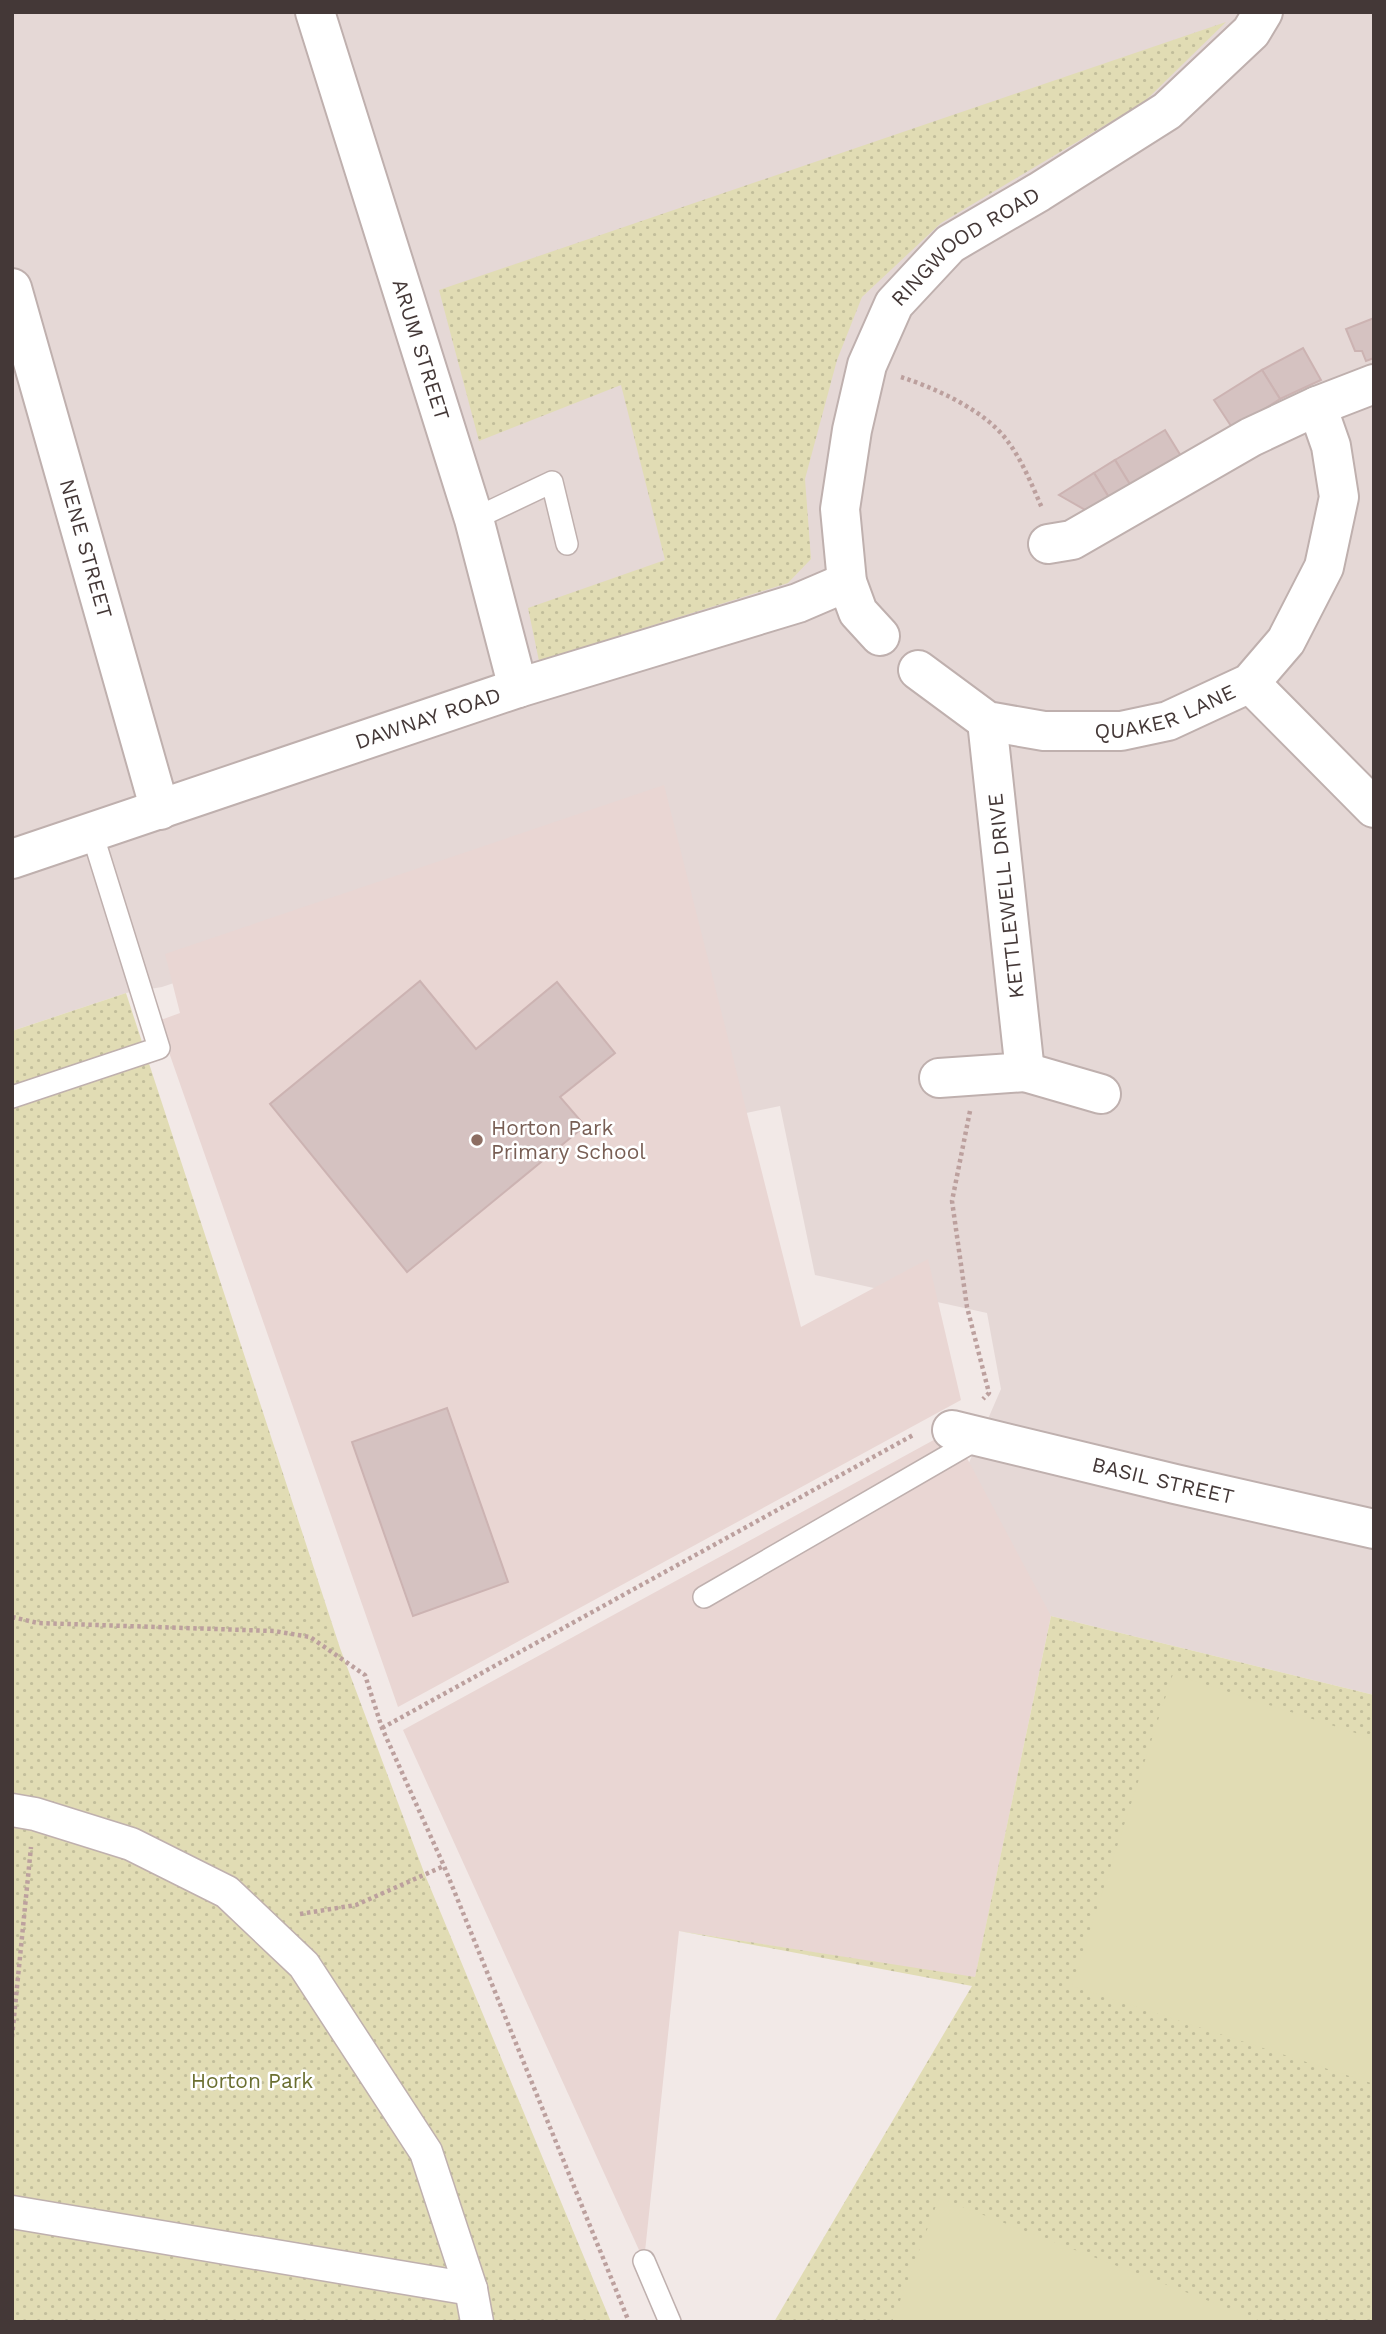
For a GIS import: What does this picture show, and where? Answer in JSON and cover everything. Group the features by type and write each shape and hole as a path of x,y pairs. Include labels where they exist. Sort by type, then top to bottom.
{"street":[{"name":"ARUM STREET","path":"315,12 474,519 518,688"},
{"name":"RINGWOOD ROAD","path":"847,582 840,509 852,430 867,365 894,304 950,244 1039,192 1167,111 1251,32 1263,12"},
{"name":"NENE STREET","path":"12,288 160,810"},
{"path":"1048,544 1072,540 1251,437 1317,406 1374,384"},
{"name":"QUAKER LANE","path":"918,670 987,721 1044,732 1121,731 1168,721 1250,683 1286,641 1324,567 1339,497 1331,446 1317,406"},
{"name":"DAWNAY ROAD","path":"12,859 518,688 798,603 847,582"},
{"path":"847,582 858,612 880,636"},
{"path":"1250,683 1374,808"},
{"name":"KETTLEWELL DRIVE","path":"987,721 1025,1072"},
{"path":"939,1078 1025,1072 1101,1094"},
{"name":"BASIL STREET","path":"966,1433 1374,1529"},
{"path":"23,1812 131,1844 227,1892 304,1965 426,2152 471,2289 477,2322"},
{"path":"12,2212 471,2289"}],"lane":[{"path":"474,519 552,482 567,544"},
{"path":"12,1097 159,1048 92,833"},
{"path":"704,1597 966,1433"},
{"path":"644,2261 670,2322"}],"path":[{"path":"867,365 915,381 958,401 996,428 1023,466 1044,512 1048,544"},
{"path":"382,1728 937,1421 966,1433 989,1393 967,1307 952,1201 977,1076"},
{"path":"12,1617 38,1623 274,1631 310,1637 365,1675 382,1728 444,1866 629,2322"},
{"path":"12,2037 23,1812"},
{"path":"245,1908 294,1915 356,1905 444,1866"}],"shaded area":[{"path":"12,12 1374,12 1374,1695 1051,1616 936,1568 961,1481 1001,1389 987,1313 815,1275 780,1106 732,1116 644,824 162,987 126,993 12,1031"},
{"name":"Horton Park Primary School","path":"664,785 801,1327 928,1259 961,1400 398,1707 158,1021 180,1013 165,954"},
{"path":"952,1430 1051,1616 975,1978 679,1931 644,2261 403,1730"}],"green space":[{"path":"1226,22 1144,102 941,223 862,297 837,360 805,479 811,559 788,583 539,661 528,608 665,560 621,385 479,441 439,290"},
{"name":"Horton Park","path":"126,993 340,1648 425,1875 611,2322 12,2322 12,1031"},
{"path":"1051,1616 1374,1695 1374,2322 774,2322 972,1986 679,1931 975,1977"},
{"path":"1173,1674 1374,1739 1374,2084 1072,1986"},
{"path":"939,2198 1264,2322 892,2322"}],"building":[{"path":"1374,318 1374,358 1366,361 1362,351 1355,351 1346,329"},
{"path":"1303,348 1321,380 1280,399 1262,370"},
{"path":"1262,370 1280,399 1233,429 1214,400"},
{"path":"1165,430 1184,461 1134,491 1115,460"},
{"path":"1115,460 1134,491 1113,504 1094,473"},
{"path":"1094,473 1113,504 1094,515 1059,495"},
{"path":"420,981 476,1049 557,982 615,1053 560,1097 585,1126 407,1272 270,1104"},
{"path":"447,1408 508,1582 413,1616 352,1442"}],"place":[{"name":"Horton Park Primary School","path":"477,1140"}]}
